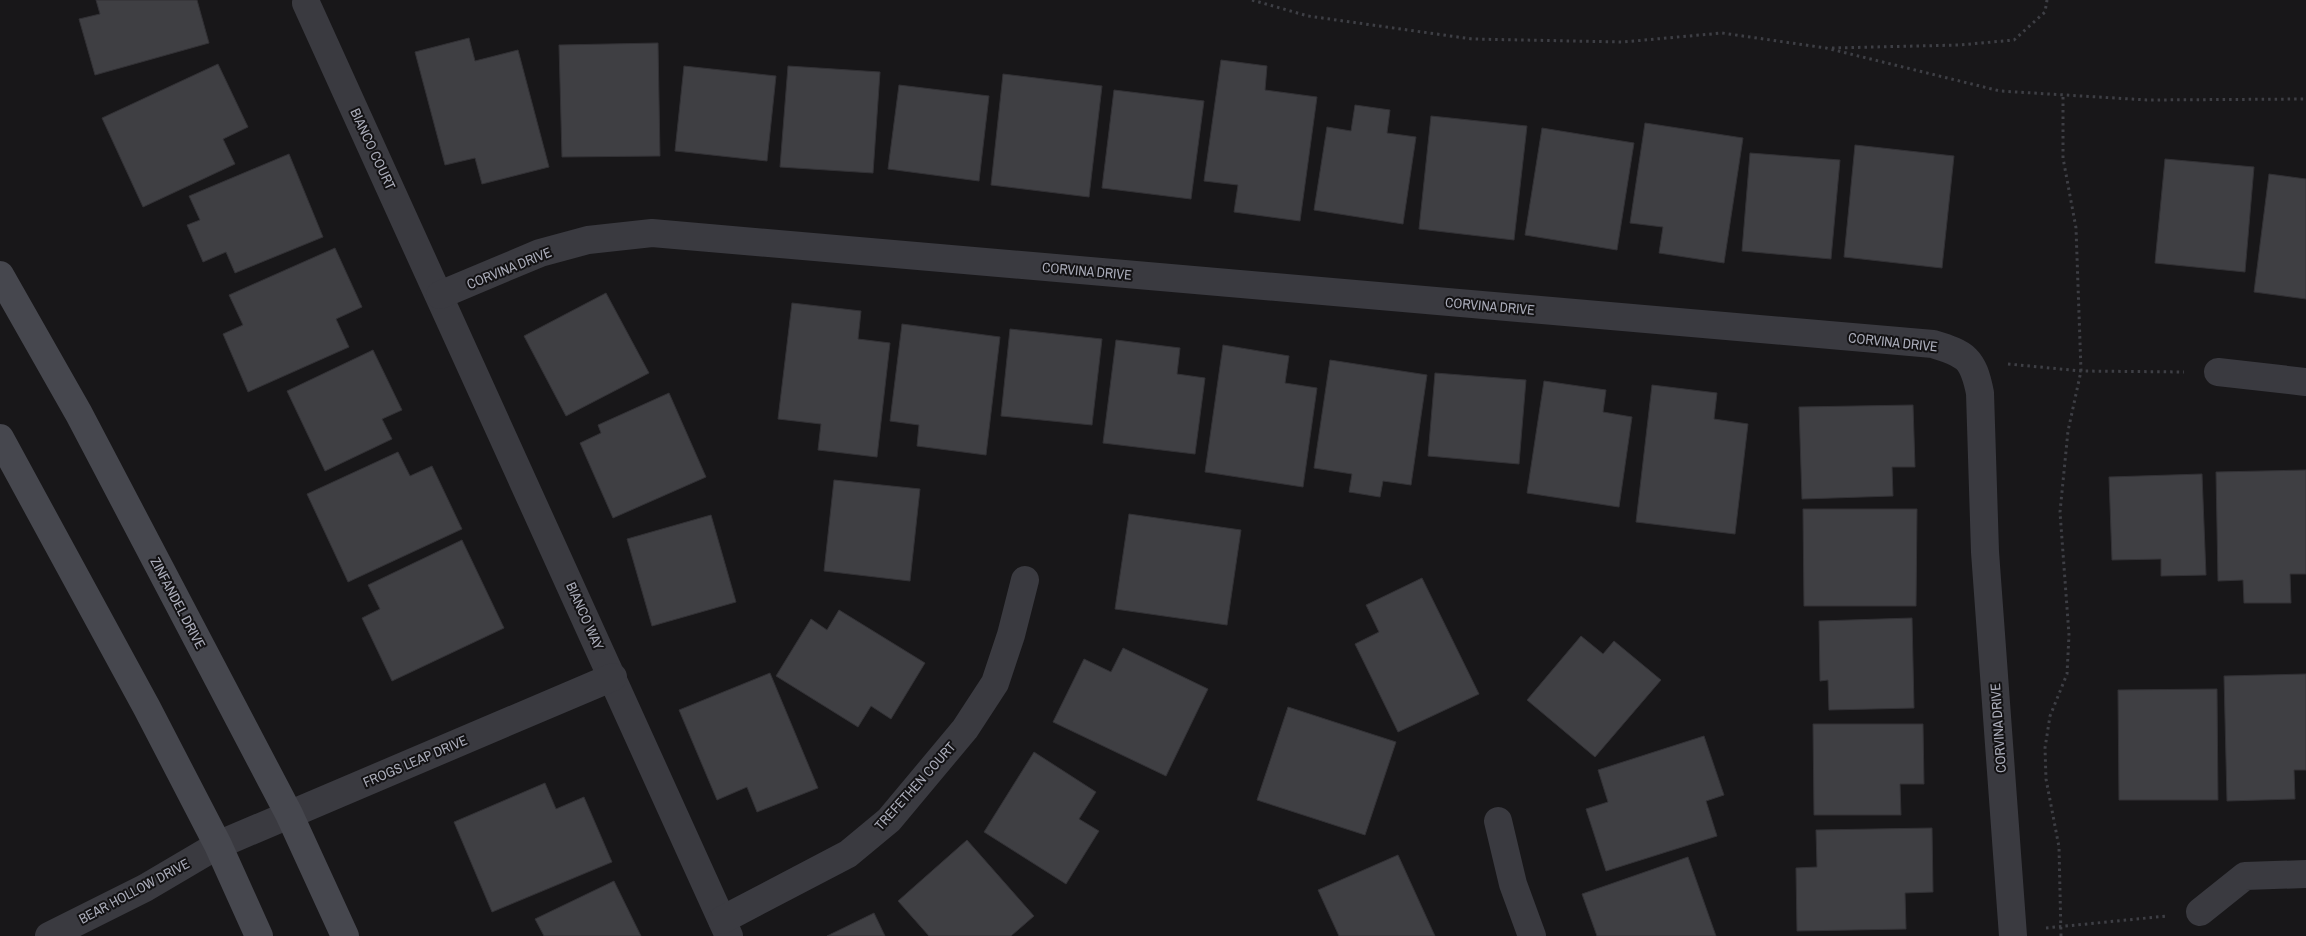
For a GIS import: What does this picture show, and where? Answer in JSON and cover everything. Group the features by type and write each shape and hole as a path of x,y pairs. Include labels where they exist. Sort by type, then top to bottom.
{"street":[{"name":"BIANCO COURT","path":"306,3 440,295"},
{"name":"CORVINA DRIVE","path":"440,295 540,253 588,240 652,233 1933,344 1952,350 1970,360 1980,393 1985,552 2013,933"},
{"name":"ZINFANDEL DRIVE","path":"0,275 78,414 289,814 345,936"},
{"name":"BIANCO WAY","path":"440,295 726,928"},
{"path":"2218,372 2306,382"},
{"path":"0,438 218,845 259,936"},
{"name":"TREFETHEN COURT","path":"726,928 848,854 889,820 965,729 995,683 1011,635 1025,580"},
{"name":"FROGS LEAP DRIVE","path":"218,845 613,677"},
{"path":"1498,821 1513,884 1532,936"},
{"name":"BEAR HOLLOW DRIVE","path":"49,936 145,888 218,845"},
{"path":"2200,912 2245,876 2306,874"}],"path":[{"path":"1252,0 1308,16 1472,39 1623,42 1722,33 1826,48 1926,74 2000,90 2147,100 2306,99"},
{"path":"1826,48 1959,45 2014,40 2045,12 2047,0"},
{"path":"2060,936 2059,846 2046,779 2045,748 2050,716 2067,674 2069,635 2060,512 2068,431 2081,371 2076,228 2063,158 2063,95"},
{"path":"1970,360 2081,371 2218,372"},
{"path":"2013,933 2200,912"}],"building":[{"path":"96,0 197,0 209,43 95,75 79,19 100,14"},
{"path":"469,38 475,61 518,50 549,167 482,184 475,158 445,165 415,52"},
{"path":"658,43 660,156 562,157 559,45"},
{"path":"1221,60 1267,66 1265,90 1317,97 1300,221 1234,212 1238,185 1204,181"},
{"path":"218,64 248,127 223,139 235,164 143,207 102,118"},
{"path":"684,66 776,76 767,161 675,151"},
{"path":"788,66 880,72 873,173 780,167"},
{"path":"1003,74 1102,86 1089,197 991,185"},
{"path":"899,85 989,96 979,181 888,169"},
{"path":"1114,90 1204,101 1191,199 1102,188"},
{"path":"1355,105 1390,110 1387,133 1416,137 1403,224 1314,210 1327,127 1351,131"},
{"path":"1431,116 1527,126 1514,240 1419,229"},
{"path":"1645,123 1743,138 1724,263 1659,253 1663,227 1630,223"},
{"path":"1542,128 1634,143 1617,250 1525,235"},
{"path":"1855,145 1954,156 1942,268 1844,257"},
{"path":"1750,153 1840,160 1831,259 1742,251"},
{"path":"289,154 323,237 235,273 226,252 203,262 187,225 200,220 189,196"},
{"path":"2165,159 2254,167 2245,272 2155,263"},
{"path":"2269,174 2306,179 2306,299 2254,292"},
{"path":"335,248 362,307 336,319 349,347 248,392 223,334 243,325 229,295"},
{"path":"606,293 649,373 566,416 524,336"},
{"path":"792,303 861,311 858,339 890,343 877,457 818,450 821,424 778,419"},
{"path":"902,324 1000,337 986,455 917,446 919,425 890,421"},
{"path":"1010,329 1102,339 1092,425 1001,416"},
{"path":"1116,340 1180,348 1177,374 1205,378 1195,454 1103,443"},
{"path":"1223,345 1289,356 1285,383 1317,388 1303,487 1205,472"},
{"path":"373,350 402,410 382,419 392,439 325,471 287,391"},
{"path":"1330,360 1427,375 1411,485 1383,481 1380,497 1349,492 1352,474 1314,468"},
{"path":"1435,373 1526,380 1519,464 1428,456"},
{"path":"1544,381 1606,390 1603,412 1632,417 1619,507 1527,493"},
{"path":"1652,385 1717,393 1714,419 1748,424 1735,534 1636,522"},
{"path":"669,393 706,477 613,518 580,443 601,433 598,425"},
{"path":"1913,405 1915,467 1892,467 1893,496 1802,499 1799,407"},
{"path":"398,452 410,476 432,466 462,529 348,582 307,494"},
{"path":"2306,470 2306,574 2290,574 2291,603 2244,603 2243,580 2218,581 2216,472"},
{"path":"2202,474 2206,575 2161,576 2161,559 2112,560 2109,477"},
{"path":"834,480 920,489 910,581 824,571"},
{"path":"1803,509 1917,509 1916,606 1804,606"},
{"path":"1129,514 1241,530 1227,625 1115,609"},
{"path":"711,515 736,602 652,626 627,539"},
{"path":"462,540 504,628 392,681 362,618 380,609 368,585"},
{"path":"1422,578 1479,694 1398,732 1355,644 1379,632 1366,605"},
{"path":"839,610 925,663 891,719 871,706 858,727 776,676 811,619 827,630"},
{"path":"1912,618 1914,708 1829,710 1828,680 1820,681 1819,621"},
{"path":"1581,636 1603,654 1614,641 1661,680 1595,757 1527,700"},
{"path":"1123,648 1208,689 1166,776 1053,722 1084,659 1111,672"},
{"path":"770,673 818,788 757,812 747,787 717,800 679,710"},
{"path":"2306,674 2306,770 2294,770 2295,799 2227,801 2224,676"},
{"path":"2217,689 2218,800 2119,800 2118,690"},
{"path":"1288,707 1396,742 1365,835 1257,800"},
{"path":"1813,724 1923,724 1924,784 1900,784 1901,815 1814,815"},
{"path":"1704,736 1724,795 1706,801 1717,836 1606,871 1586,809 1608,802 1598,770"},
{"path":"1034,752 1096,792 1079,819 1099,831 1066,884 984,832"},
{"path":"545,783 556,809 584,797 612,862 492,912 454,822"},
{"path":"1932,828 1933,892 1905,893 1906,929 1797,931 1796,868 1817,867 1816,830"},
{"path":"967,840 1034,916 1011,936 929,936 898,901"},
{"path":"1398,855 1435,936 1339,936 1318,890"},
{"path":"1688,857 1716,936 1597,936 1582,894"},
{"path":"614,881 641,936 544,936 535,919"},
{"path":"874,913 885,936 827,936"}]}
